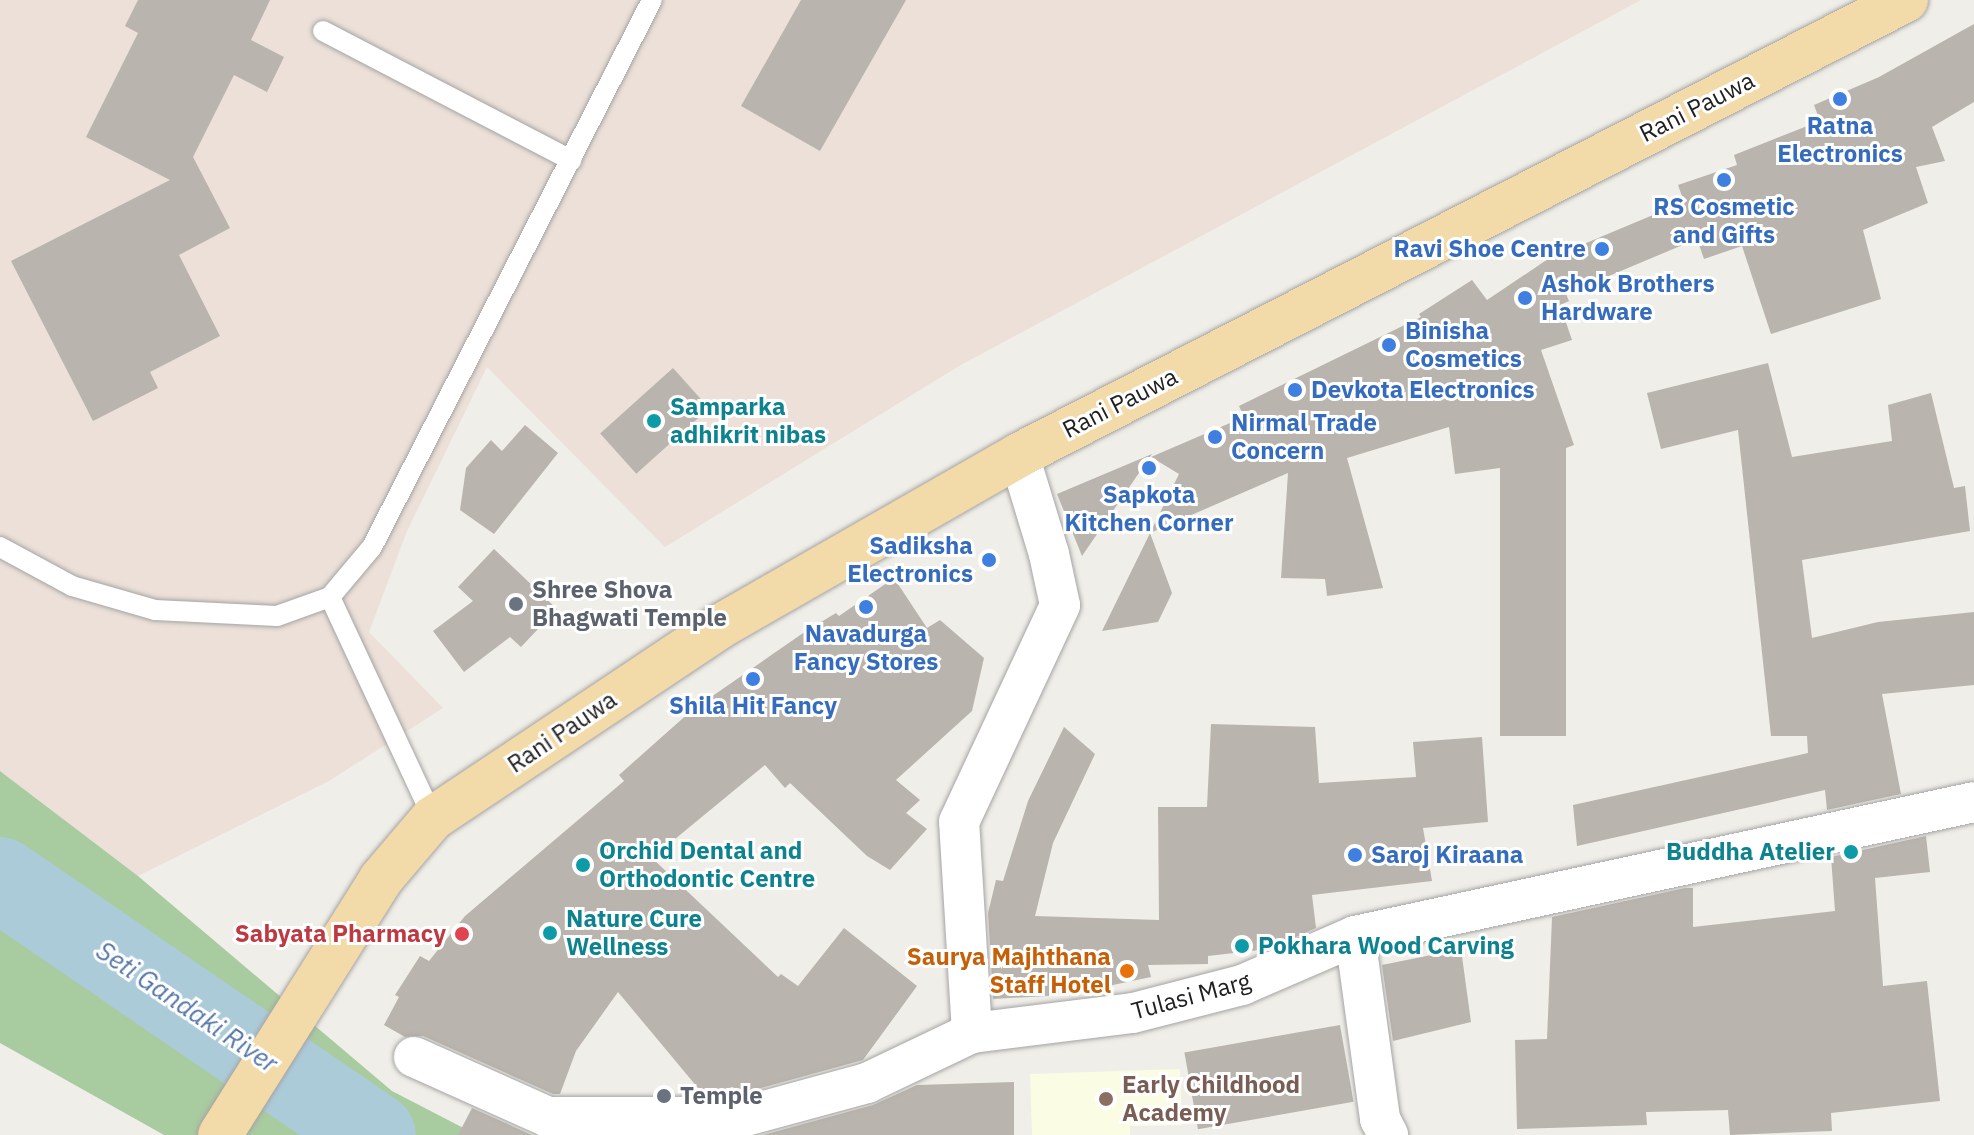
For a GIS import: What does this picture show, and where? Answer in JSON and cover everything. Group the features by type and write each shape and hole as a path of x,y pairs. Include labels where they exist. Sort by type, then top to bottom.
{"main road":[{"name":"Rani Pauwa","path":"220,1135 381,879 433,818 719,627 1019,455 1906,0"}],"street":[{"path":"972,1033 959,822 1060,605 1049,554 1019,455"},
{"name":"Tulasi Marg","path":"414,1057 548,1117 742,1117 867,1083 972,1033 1133,1013 1242,985 1355,936 1974,802"},
{"path":"1355,936 1380,1119 1388,1135"}],"lane":[{"path":"0,547 72,586 155,610 277,616 330,597 372,547 652,0"},
{"path":"323,31 571,160"},
{"path":"330,597 433,818"}],"shaded area":[{"path":"0,0 1641,0 959,366 665,547 487,367 407,531 369,632 443,708 329,781 138,876 0,771"},
{"name":"Early Childhood Academy","path":"1180,1069 1182,1125 1130,1126 1130,1135 1032,1135 1030,1074"}],"green space":[{"path":"0,771 138,876 392,1091 477,1135 164,1135 0,1043"}],"building":[{"path":"138,0 270,0 251,40 284,57 267,92 234,75 193,157 230,228 179,255 220,336 150,372 158,388 93,421 11,261 170,180 86,137 138,33 125,26"},
{"path":"801,0 906,0 820,151 741,106"},
{"path":"1974,24 1974,102 1932,127 1945,161 1916,167 1928,203 1863,230 1881,299 1771,334 1742,246 1704,259 1697,239 1566,294 1569,301 1560,305 1572,340 1541,350 1574,445 1566,448 1566,736 1500,736 1500,468 1455,474 1449,427 1347,458 1383,588 1327,596 1325,579 1281,578 1288,473 1150,533 1179,474 1151,457 1244,417 1239,406 1421,317 1419,314 1472,280 1487,300 1548,259 1684,202 1678,185 1737,165 1734,155 1820,121 1814,105 1879,77"},
{"path":"1768,363 1792,457 1892,441 1888,405 1931,393 1954,488 1965,486 1970,531 1802,560 1812,638 1878,622 1974,612 1974,685 1882,694 1901,794 1827,810 1825,790 1577,846 1573,805 1808,753 1807,736 1771,736 1738,430 1661,449 1647,393"},
{"name":"Samparka adhikrit nibas","path":"673,368 709,408 636,474 600,434"},
{"path":"525,425 558,453 494,534 460,510 466,468 491,440 502,451"},
{"path":"1152,454 1082,556 1057,494"},
{"path":"1150,533 1172,593 1158,622 1102,631"},
{"path":"494,549 557,609 521,647 510,637 464,672 433,631 473,601 458,587"},
{"path":"894,578 927,628 940,620 984,658 972,711 896,780 920,800 906,813 927,829 890,870 867,856 790,783 785,788 765,765 652,858 778,977 781,974 798,986 844,928 917,986 863,1060 739,1094 733,1087 703,1094 618,992 576,1051 560,1094 553,1094 423,1036 405,1037 384,1025 399,997 395,995 420,956 429,961 465,916 624,781 619,775 691,711 806,631 836,613 839,616"},
{"path":"1211,724 1315,727 1319,783 1416,777 1413,742 1482,737 1488,822 1423,828 1432,881 1312,895 1316,928 1268,949 1208,956 1208,964 1148,965 1151,977 1065,995 993,999 988,913 996,880 1003,881 1028,801 1064,727 1095,754 1053,843 1035,916 1159,920 1158,807 1207,807"},
{"path":"1926,836 1930,872 1875,878 1883,986 1927,981 1940,1101 1831,1113 1832,1131 1730,1135 1728,1110 1646,1112 1647,1125 1517,1129 1515,1040 1547,1039 1552,917 1685,888 1693,888 1693,927 1835,911 1831,857"},
{"path":"1461,949 1471,1022 1393,1041 1382,965"},
{"path":"1340,1025 1354,1102 1198,1129 1184,1052"},
{"path":"1014,1082 1014,1135 763,1135 873,1105 917,1085"},
{"path":"472,1108 532,1135 458,1135"}],"waterway":[{"name":"Seti Gandaki River","path":"0,879 374,1135"}],"place":[{"name":"Ratna Electronics","path":"1840,99"},
{"name":"RS Cosmetic and Gifts","path":"1724,180"},
{"name":"Ravi Shoe Centre","path":"1602,249"},
{"name":"Ashok Brothers Hardware","path":"1525,298"},
{"name":"Binisha Cosmetics","path":"1389,345"},
{"name":"Devkota Electronics","path":"1295,390"},
{"name":"Samparka adhikrit nibas","path":"654,421"},
{"name":"Nirmal Trade Concern","path":"1215,437"},
{"name":"Sapkota Kitchen Corner","path":"1149,468"},
{"name":"Sadiksha Electronics","path":"989,560"},
{"name":"Shree Shova Bhagwati Temple","path":"516,604"},
{"name":"Navadurga Fancy Stores","path":"866,607"},
{"name":"Shila Hit Fancy","path":"753,679"},
{"name":"Buddha Atelier","path":"1851,852"},
{"name":"Saroj Kiraana","path":"1355,855"},
{"name":"Orchid Dental and Orthodontic Centre","path":"583,865"},
{"name":"Nature Cure Wellness","path":"550,933"},
{"name":"Sabyata Pharmacy","path":"462,934"},
{"name":"Pokhara Wood Carving","path":"1242,946"},
{"name":"Saurya Majhthana Staff Hotel","path":"1127,971"},
{"name":"Temple","path":"664,1096"},
{"name":"Early Childhood Academy","path":"1106,1099"}]}
